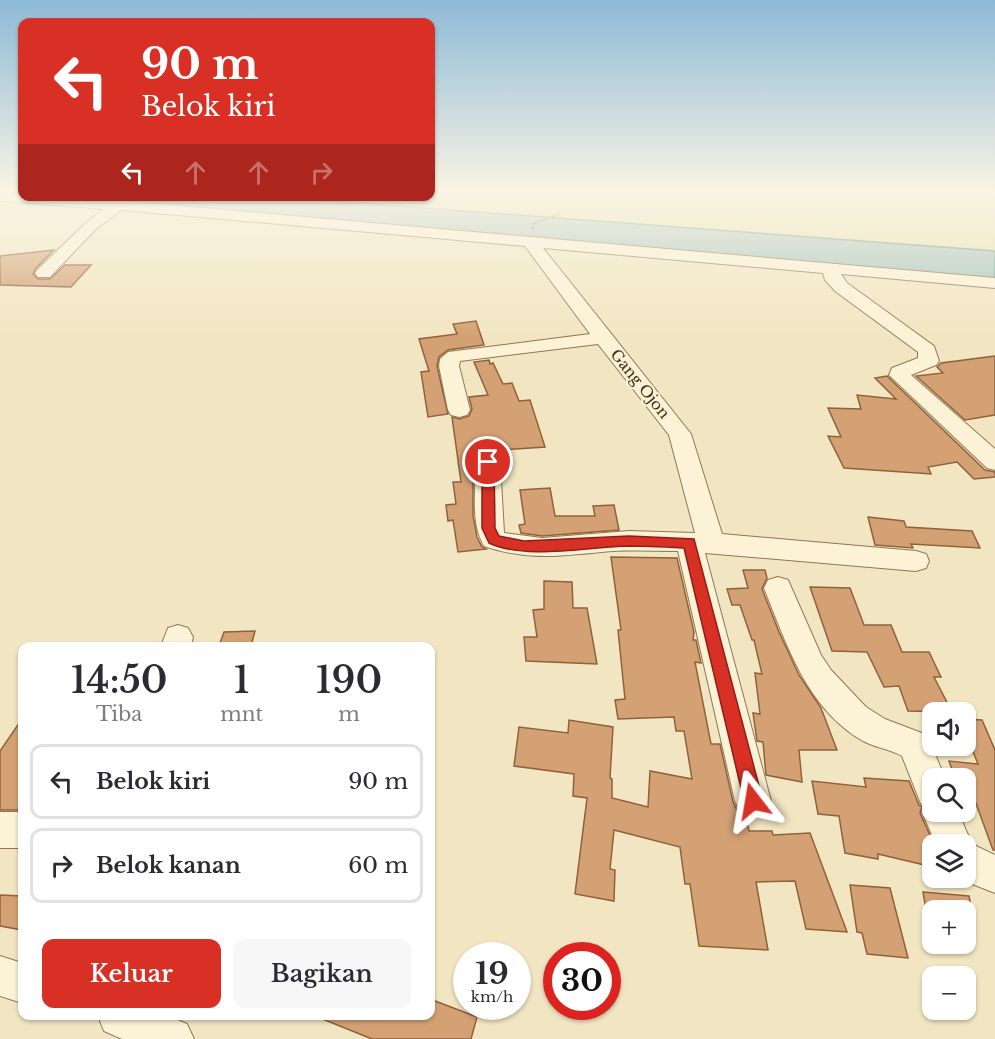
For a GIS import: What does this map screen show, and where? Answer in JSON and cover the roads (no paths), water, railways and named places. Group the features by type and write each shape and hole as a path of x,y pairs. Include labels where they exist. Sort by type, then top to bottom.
{"street":[{"path":"44,273 79,238"},
{"name":"Gang Ojon","path":"537,238 603,338 680,434 753,801"},
{"path":"578,238 830,269 995,283"},
{"path":"830,269 834,280 841,287 927,350 929,361 899,372 899,375 995,462"},
{"path":"459,410 449,366 450,359 455,356 603,338"},
{"path":"488,462 489,528 494,540 502,543 524,546 629,541 701,544 916,561"},
{"path":"778,588 809,662 820,681 855,717 876,731 905,740 915,746 924,768"},
{"path":"0,830 18,830"},
{"path":"976,868 995,874"},
{"path":"0,976 18,982"},
{"path":"128,1020 172,1039"}],"water":[{"path":"480,238 829,238 995,251 995,283"}]}
